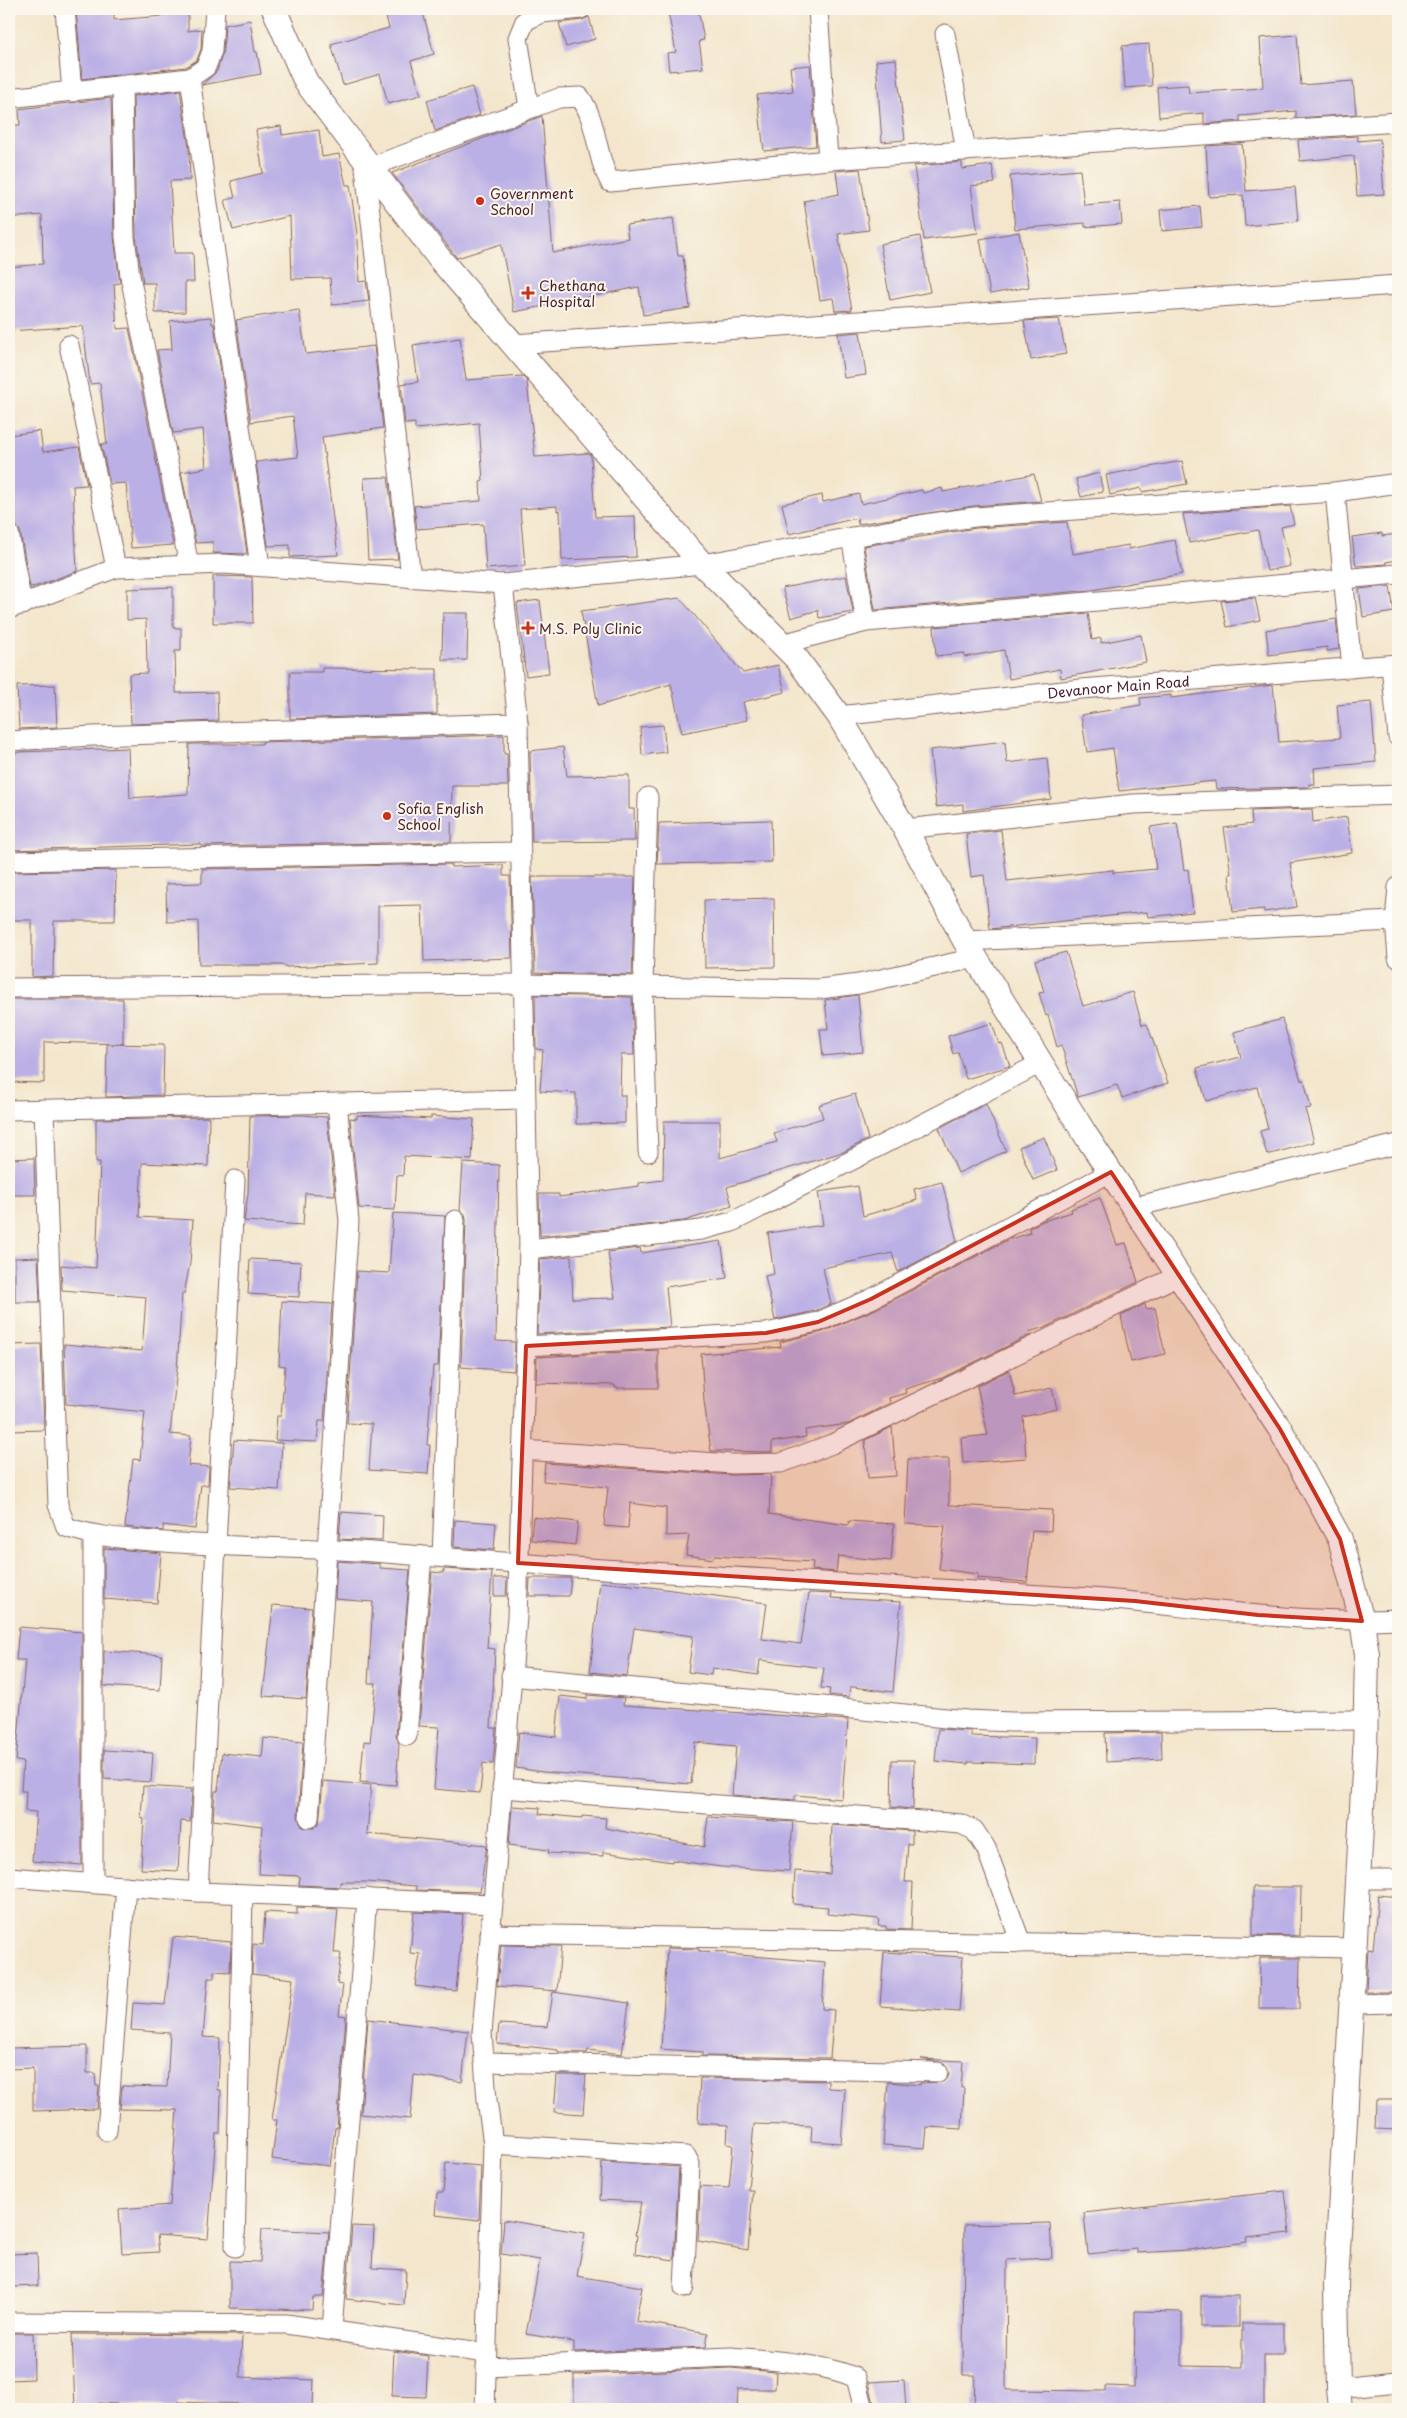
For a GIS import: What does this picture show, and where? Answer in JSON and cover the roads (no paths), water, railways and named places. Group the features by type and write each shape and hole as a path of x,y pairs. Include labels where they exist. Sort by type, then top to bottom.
{"street":[{"path":"65,9 72,92"},
{"path":"9,98 190,78 206,67 212,51 215,9"},
{"path":"274,9 306,82 439,258 702,564 797,659 839,716 905,829 970,949 1110,1172 1280,1429 1340,1539 1362,1621 1367,1654 1366,1720 1355,1948 1336,2286 1339,2399 1398,2382"},
{"path":"529,108 518,38 525,21 542,13 581,9"},
{"path":"818,9 828,160"},
{"path":"945,34 966,151"},
{"path":"190,78 260,566"},
{"path":"122,86 125,237 130,276 189,565"},
{"path":"367,163 559,98 580,97 589,110 602,167 610,182 828,160 1398,122"},
{"path":"367,163 411,578"},
{"path":"514,344 1398,285"},
{"path":"69,345 116,568"},
{"path":"9,533 16,607 116,568 224,564 502,584 702,564 976,517 1334,492 1398,483"},
{"path":"1334,492 1352,668"},
{"path":"851,537 866,622"},
{"path":"782,644 866,622 1398,574"},
{"path":"485,2409 493,2144 482,2032 511,1676 518,1563 529,1249 518,723 502,584"},
{"path":"1395,664 1398,737"},
{"name":"Devanoor Main Road","path":"839,716 1081,689 1395,664"},
{"path":"9,742 93,736 518,723"},
{"path":"905,829 1133,804 1398,794"},
{"path":"648,797 643,987 648,1152"},
{"path":"9,861 520,852"},
{"path":"1398,887 1398,958"},
{"path":"9,988 522,984 819,989 859,984 970,949 1397,921"},
{"path":"529,1249 701,1230 732,1222 1041,1063"},
{"path":"9,1110 525,1099"},
{"path":"310,1818 326,1548 349,1221 337,1103"},
{"path":"44,1109 58,1505 66,1527 93,1536 217,1546 326,1548 518,1563 1134,1601 1258,1615 1362,1621 1398,1619"},
{"path":"1134,1207 1398,1144"},
{"path":"526,1346 766,1333 818,1322 871,1299 1110,1172"},
{"path":"198,1892 235,1180"},
{"path":"442,1558 455,1220"},
{"path":"522,1450 733,1464 781,1463 832,1444 1179,1275"},
{"path":"93,1536 93,1883"},
{"path":"407,1736 422,1556"},
{"path":"511,1676 967,1720 1022,1722 1366,1720"},
{"path":"502,1788 961,1824 974,1830 986,1848 1021,1943"},
{"path":"9,1876 198,1892 492,1904"},
{"path":"1358,1879 1398,1879"},
{"path":"107,2132 126,1886"},
{"path":"235,2247 243,1894"},
{"path":"332,2329 367,1898"},
{"path":"490,1934 1355,1948"},
{"path":"1352,2004 1398,2003"},
{"path":"484,2062 938,2072"},
{"path":"493,2144 686,2156 690,2164 684,2288"},
{"path":"9,2322 286,2324 332,2329 486,2360 754,2358 842,2371 856,2378 864,2409"}],"place":[{"name":"Government School","path":"480,201"},
{"name":"Chethana Hospital","path":"528,293"},
{"name":"M.S. Poly Clinic","path":"528,628"},
{"name":"Sofia English School","path":"387,816"}]}
